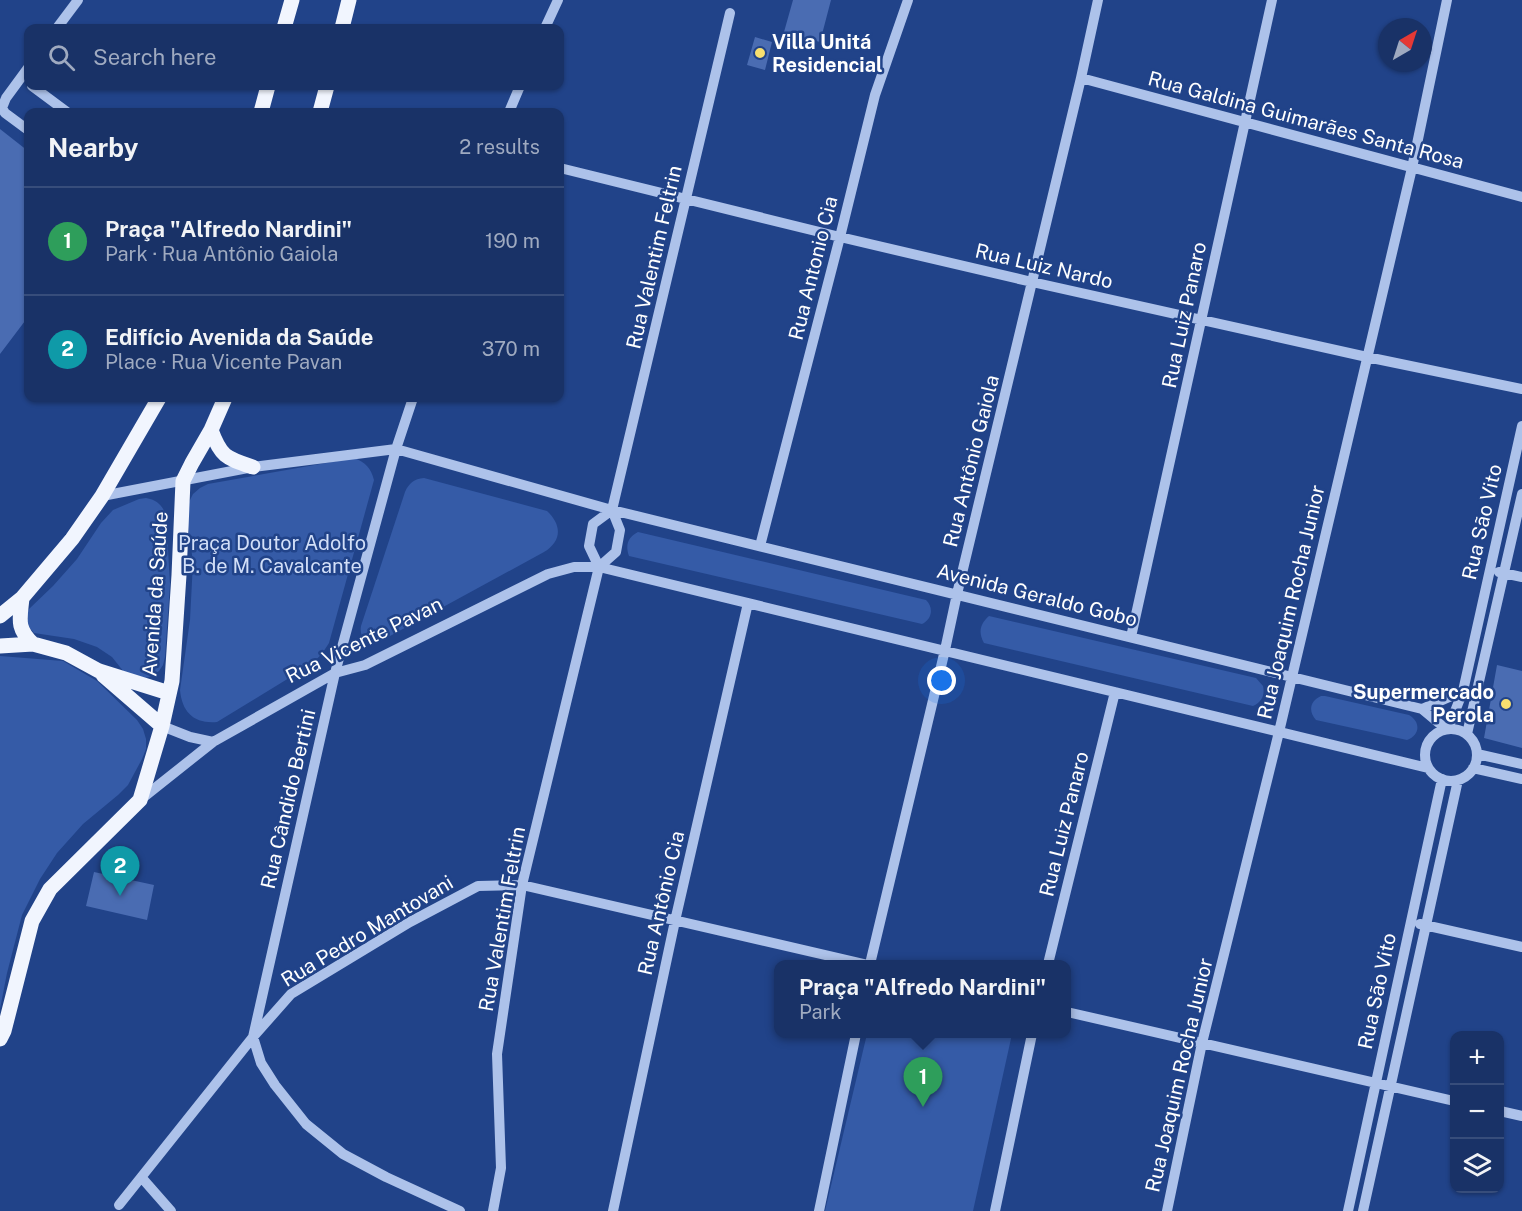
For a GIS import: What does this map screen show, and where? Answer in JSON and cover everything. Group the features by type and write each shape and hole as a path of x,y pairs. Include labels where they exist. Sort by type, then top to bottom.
{"main road":[{"path":"285,24 291,0"},
{"path":"343,24 349,0"},
{"path":"262,108 267,90"},
{"path":"321,108 326,90"},
{"path":"0,616 22,598 72,539 102,496 157,402"},
{"name":"Avenida da Saúde","path":"140,800 162,726 172,681 179,587 183,481 223,402"},
{"path":"211,430 217,446 230,460 253,467"},
{"path":"22,598 20,628 33,644"},
{"path":"0,645 33,644 66,652 99,671 162,726"},
{"path":"99,671 169,693"},
{"path":"2,1035 32,921 50,889 140,800"}],"street":[{"path":"60,24 78,0"},
{"path":"547,24 558,0"},
{"name":"Rua Antonio Cia","path":"759,546 875,95 908,0"},
{"name":"Rua Antônio Gaiola","path":"871,960 1098,0"},
{"name":"Rua Luiz Panaro","path":"1131,637 1272,0"},
{"name":"Rua Joaquim Rocha Junior","path":"1167,1211 1202,1043 1279,732 1412,168 1447,0"},
{"name":"Rua Valentim Feltrin","path":"493,1211 501,1168 497,1054 522,885 599,567 616,552 620,530 612,510 730,12"},
{"name":"Rua Galdina Guimarães Santa Rosa","path":"1081,78 1522,197"},
{"path":"24,81 6,98 2,108 4,113 24,127"},
{"path":"37,90 62,108"},
{"path":"511,108 518,90"},
{"name":"Rua Luiz Nardo","path":"564,169 1032,282 1367,357 1522,388"},
{"name":"Rua Cândido Bertini","path":"253,1037 335,672 396,449 412,402"},
{"name":"Rua São Vito","path":"1447,729 1463,690 1522,426"},
{"path":"102,496 253,467 396,449"},
{"name":"Avenida Geraldo Gobo","path":"396,449 612,510 1422,708 1447,729"},
{"name":"Rua São Vito","path":"1467,734 1522,494"},
{"path":"612,510 593,524 589,546 599,567 1428,768"},
{"name":"Rua Vicente Pavan","path":"140,800 213,742 335,672 365,664 548,574 574,567 599,567"},
{"path":"1490,569 1522,577"},
{"name":"Rua Antônio Cia","path":"613,1211 675,921 748,603"},
{"path":"1422,708 1463,690"},
{"name":"Rua Luiz Panaro","path":"1049,960 1114,692"},
{"path":"162,726 190,737 213,742"},
{"path":"1447,729 1467,734 1474,743 1477,754 1473,768 1466,776 1458,780 1442,779 1434,775 1425,760 1427,744 1431,737 1447,729"},
{"path":"1477,754 1522,764"},
{"path":"1473,768 1522,779"},
{"name":"Rua São Vito","path":"1348,1211 1442,779"},
{"name":"Rua São Vito","path":"1364,1211 1458,780"},
{"name":"Rua Pedro Mantovani","path":"119,1205 253,1037 291,994 410,922 478,886 522,885 846,960"},
{"path":"1411,921 1522,947"},
{"path":"1071,1013 1450,1100"},
{"path":"253,1037 261,1063 306,1124 343,1154 386,1177 460,1211"},
{"path":"819,1211 855,1038"},
{"path":"995,1211 1031,1038"},
{"path":"1504,1112 1522,1116"},
{"path":"142,1178 171,1211"}],"green space":[{"name":"Praça Doutor Adolfo B. de M. Cavalcante","path":"354,458 367,466 374,480 329,643 320,656 307,667 217,722 196,719 187,711 180,690 190,620 193,562 186,511 193,494 208,484"},
{"path":"424,478 547,511 557,527 557,538 544,552 379,642 365,640 361,634 361,626 405,492 412,482"},
{"path":"146,498 159,504 166,515 170,584 163,665 159,671 145,678 124,672 112,657 97,647 74,639 34,633 28,626 27,613 77,559 101,523 113,510"},
{"path":"638,532 926,600 931,613 922,624 629,556 628,542"},
{"path":"989,616 1256,678 1263,686 1264,692 1261,700 1253,706 984,643 981,628"},
{"path":"0,656 63,661 97,681 137,720 143,729 146,749 128,785 83,824 57,853 40,879 22,915 0,1009"},
{"path":"1321,696 1409,715 1416,721 1417,732 1407,740 1316,720 1311,706"},
{"path":"866,1038 1011,1038 973,1211 825,1211"}],"building":[{"path":"793,0 831,0 820,42 784,32"},
{"name":"Villa Unitá Residencial","path":"755,37 772,42 765,70 747,65"},
{"path":"0,129 24,148 24,322 0,354"},
{"name":"Supermercado Perola","path":"1497,665 1522,671 1522,748 1484,738"},
{"path":"94,872 154,885 147,920 86,906"}],"place":[{"name":"Villa Unitá Residencial","path":"760,53"},
{"name":"Supermercado Perola","path":"1506,704"},
{"name":"Edifício Avenida da Saúde","path":"120,896"},
{"name":"Praça \"Alfredo Nardini\"","path":"923,1107"}]}
